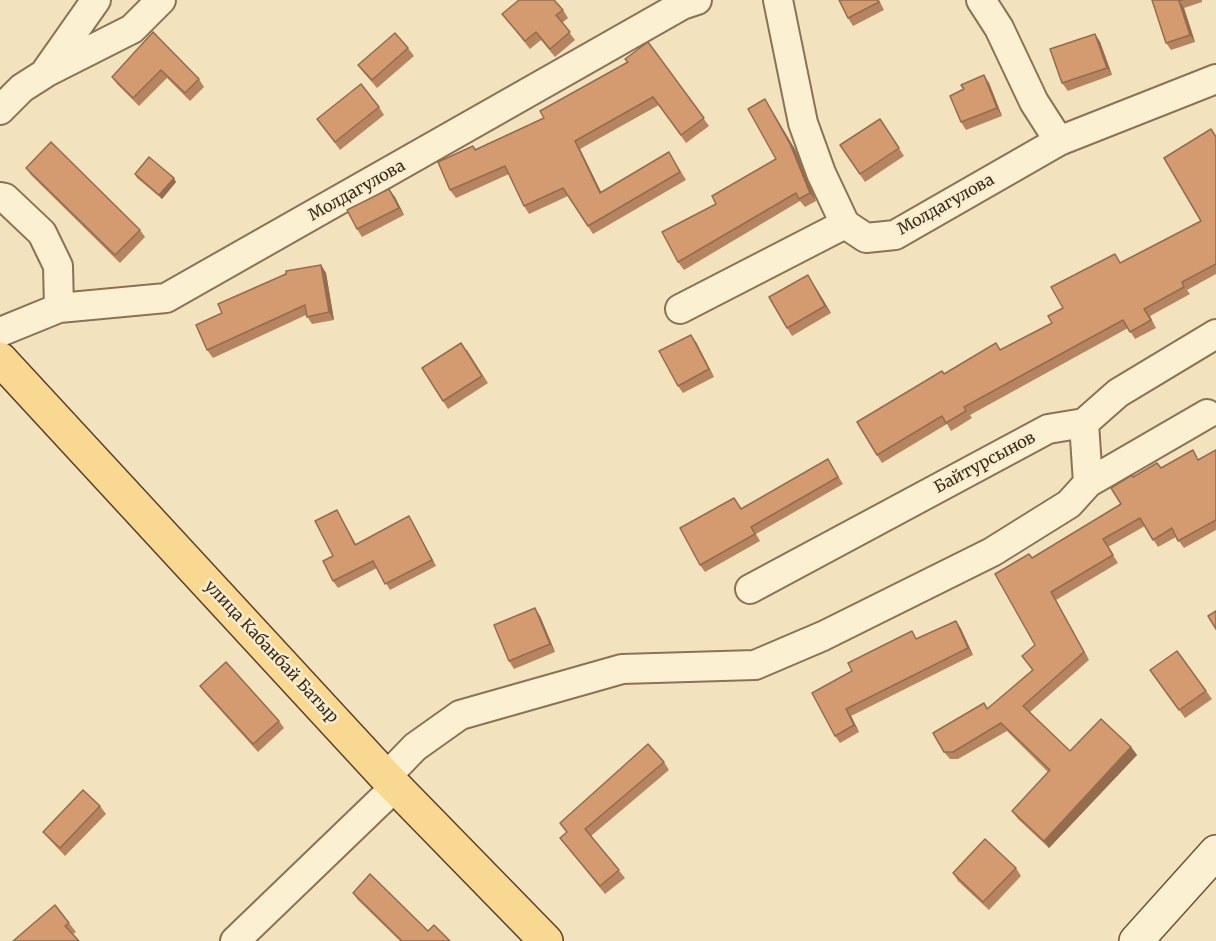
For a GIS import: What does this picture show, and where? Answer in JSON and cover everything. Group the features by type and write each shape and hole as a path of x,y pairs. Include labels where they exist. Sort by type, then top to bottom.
{"main road":[{"name":"улица Кабанбай Батыр","path":"0,359 391,782 546,941"},
{"path":"1136,941 1216,852"}],"street":[{"path":"44,74 96,0"},
{"path":"0,110 22,88 44,74 132,29 161,0"},
{"name":"Молдагулова","path":"0,332 59,308 166,298 682,5 697,0"},
{"path":"680,309 845,224 821,173 803,123 778,0"},
{"path":"981,0 999,28 1034,102 1059,141"},
{"name":"Молдагулова","path":"845,224 866,238 895,235 1059,141 1216,79"},
{"path":"0,197 5,198 42,233 58,266 59,308"},
{"path":"1088,483 1084,423 1118,393 1216,334"},
{"path":"235,941 391,782 415,747 460,715 622,669 755,665 823,636 992,552 1069,504 1088,483 1207,414"},
{"name":"Байтурсынов","path":"750,589 1048,429 1084,423"}],"building":[{"path":"519,0 554,0 563,10 556,15 570,32 550,49 536,32 525,41 502,14"},
{"path":"839,0 878,0 879,2 848,18"},
{"path":"1152,0 1182,0 1179,1 1190,35 1166,43"},
{"path":"153,32 199,79 185,93 161,70 133,98 112,77"},
{"path":"395,33 408,48 372,80 358,65"},
{"path":"1095,34 1107,68 1062,83 1050,49"},
{"path":"648,42 704,118 681,135 653,97 575,141 600,193 669,152 680,172 588,226 563,188 524,206 505,166 450,190 438,162 473,146 475,150 544,118 540,111 628,62 625,59"},
{"path":"984,75 997,108 961,122 950,96 964,89 961,85"},
{"path":"361,84 379,107 335,142 317,119"},
{"path":"765,99 790,144 810,193 799,199 796,193 678,262 662,232 716,204 712,196 776,159 748,109"},
{"path":"880,119 899,148 860,174 840,145"},
{"path":"1211,129 1216,137 1216,264 1182,282 1184,287 1144,309 1151,320 1130,332 1123,320 964,407 966,411 946,423 942,416 877,455 857,422 942,371 944,374 996,343 1000,350 1052,323 1048,316 1063,308 1051,287 1115,254 1120,263 1201,221 1164,158"},
{"path":"51,142 140,230 115,255 26,168"},
{"path":"149,157 174,178 159,195 135,174"},
{"path":"389,189 399,208 357,229 347,210"},
{"path":"321,265 329,312 307,317 305,305 207,350 196,325 222,313 218,304 286,274 286,271"},
{"path":"808,275 825,306 787,328 769,297"},
{"path":"691,335 709,369 678,386 659,351"},
{"path":"461,343 482,376 443,401 422,368"},
{"path":"1193,450 1198,460 1216,450 1216,520 1178,541 1172,528 1153,540 1140,518 1103,539 1113,555 1051,592 1084,652 1023,706 1070,751 1101,719 1131,747 1044,841 1012,811 1050,770 1001,723 953,752 944,752 933,733 984,703 987,709 1033,670 1022,656 1035,645 995,574 1029,554 1032,558 1121,504 1111,488 1157,463 1161,468"},
{"path":"828,459 838,477 751,527 755,534 700,565 680,528 734,498 741,509"},
{"path":"337,510 355,545 409,516 432,560 385,584 373,561 333,581 323,561 333,556 315,521"},
{"path":"535,608 550,644 509,661 494,625"},
{"path":"1216,611 1216,629 1208,616"},
{"path":"956,621 968,648 846,709 854,725 835,736 812,693 852,671 848,663 912,631 916,639"},
{"path":"1177,651 1206,691 1179,710 1150,670"},
{"path":"226,662 279,721 253,744 200,686"},
{"path":"648,744 664,762 585,829 619,870 600,886 560,838 567,832 560,823"},
{"path":"83,790 100,806 60,848 43,832"},
{"path":"985,839 1016,868 983,902 953,873"},
{"path":"370,874 428,931 434,925 450,941 402,941 353,893"},
{"path":"55,905 69,923 65,926 79,941 13,941"}]}
